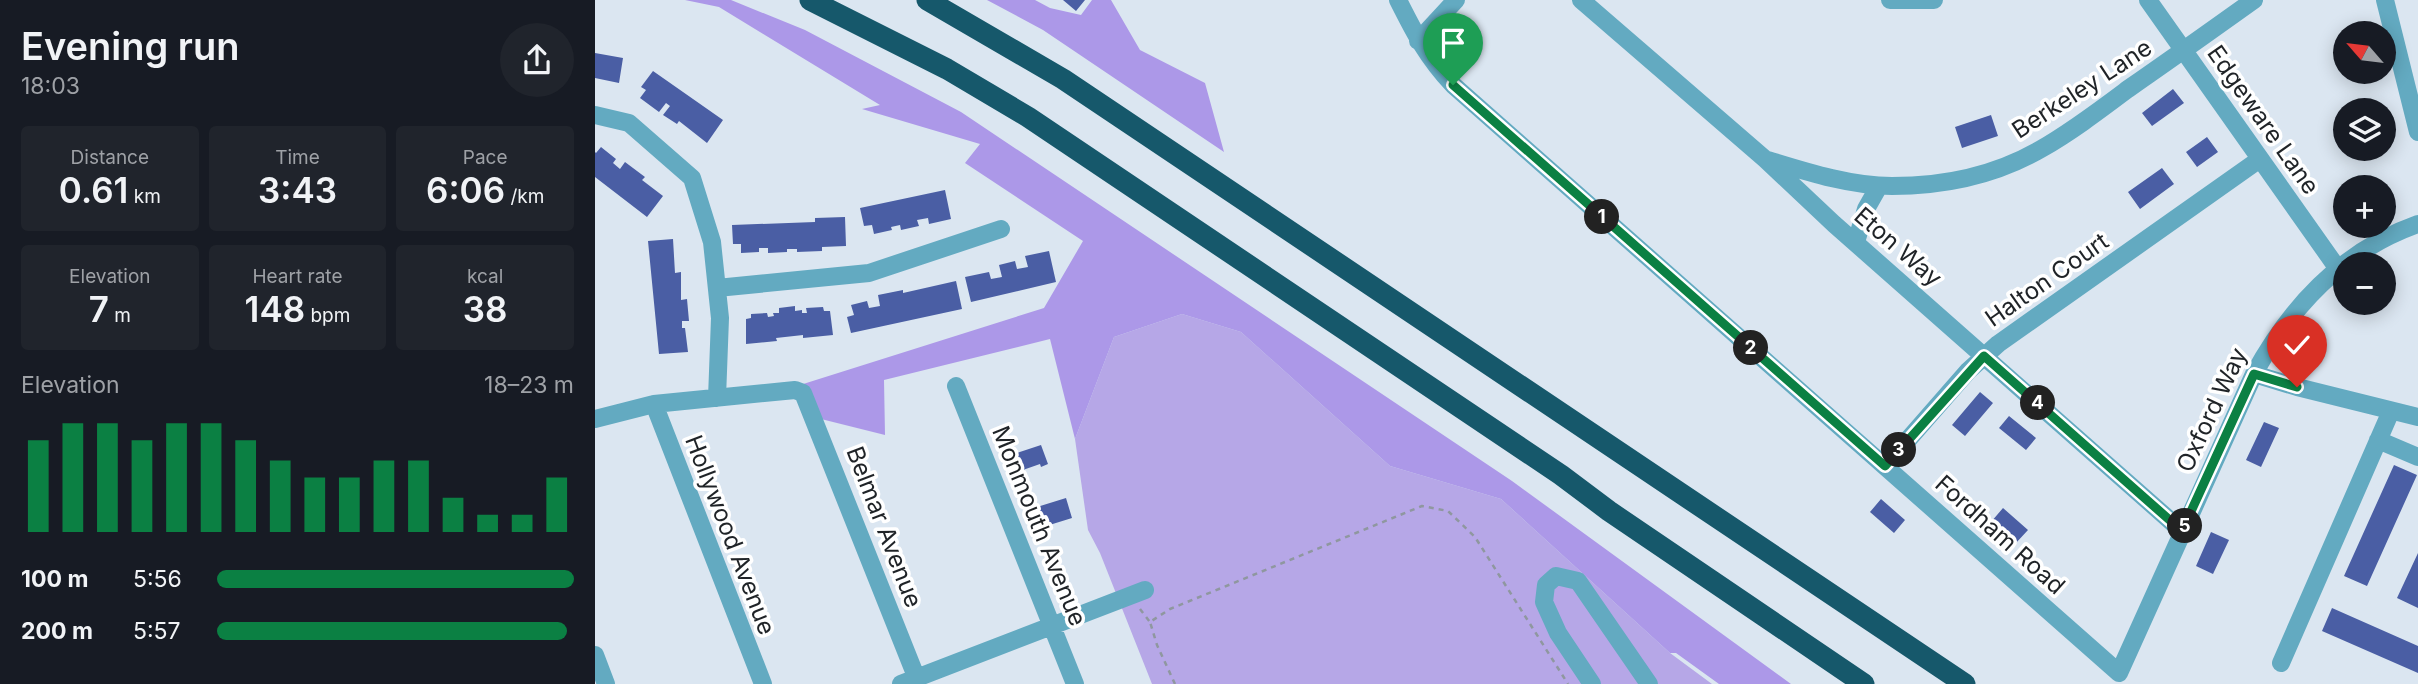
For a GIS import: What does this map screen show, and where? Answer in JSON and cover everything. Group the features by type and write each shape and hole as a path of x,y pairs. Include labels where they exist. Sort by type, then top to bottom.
{"highway":[{"path":"810,0 947,69 1028,117 1538,459 1609,511 1864,684"},
{"path":"927,0 1063,79 1965,684"}],"street":[{"name":"Fordham Road","path":"1398,0 1418,41 1453,85 1885,466 2120,678"},
{"path":"1418,41 1456,0"},
{"name":"Eton Way","path":"1581,0 1765,159 2182,531"},
{"path":"1890,0 1934,0"},
{"name":"Edgeware Lane","path":"2148,0 2333,262"},
{"name":"Berkeley Lane","path":"1765,159 1879,186 1957,180 1986,173 2022,159 2058,139 2254,0"},
{"path":"2385,0 2418,132"},
{"path":"595,115 629,123 692,178 712,242 720,318 717,398 654,404 595,419"},
{"name":"Halton Court","path":"1885,466 1984,356 2260,159"},
{"path":"1856,242 1866,209 1879,186"},
{"name":"Oxford Way","path":"2365,252 2388,237 2418,224"},
{"path":"717,288 869,273 1001,229"},
{"name":"Oxford Way","path":"2120,678 2182,531 2254,374 2270,344 2293,312 2333,273"},
{"path":"2254,374 2418,417"},
{"name":"Monmouth Avenue","path":"956,386 1075,684"},
{"name":"Belmar Avenue","path":"717,398 800,391 808,401 912,682"},
{"name":"Hollywood Avenue","path":"654,404 763,684"},
{"path":"2281,663 2391,411"},
{"path":"2378,440 2418,457"},
{"path":"1592,684 1558,633 1544,602 1546,585 1556,576 1578,581 1649,684"},
{"path":"912,682 1145,590"},
{"path":"595,655 606,684"}],"path":[{"path":"1175,684 1157,645 1150,622 1170,609 1422,506 1448,511 1475,537 1567,684"}],"shaded area":[{"path":"685,0 731,0 805,30 961,112 1512,481 1791,684 1719,684 1676,653 1670,653 1501,499 1390,466 1241,332 1182,314 1114,337 1075,439 1050,339 884,380 885,435 817,418 800,385 1044,308 1083,241 965,163 980,144 862,109 880,105 719,7"},
{"path":"987,0 1035,0 1050,8 1081,15 1092,0 1111,0 1140,50 1205,83 1224,152 1043,30"},
{"path":"1182,314 1241,332 1390,466 1501,499 1670,653 1712,684 1152,684 1100,553 1088,530 1075,439 1114,337"}],"building":[{"path":"1063,0 1085,0 1076,11"},
{"path":"595,53 623,58 619,83 595,78"},
{"path":"653,71 723,120 707,143 679,121 677,124 663,115 670,106 666,103 659,112 640,98 646,90 641,87"},
{"path":"2173,89 2184,103 2152,126 2142,113"},
{"path":"1991,115 1998,136 1962,148 1955,127"},
{"path":"2207,137 2218,152 2197,167 2186,152"},
{"path":"601,147 616,159 613,163 620,169 625,162 645,177 642,180 663,196 647,217 595,177 595,152"},
{"path":"2162,168 2174,184 2140,209 2128,192"},
{"path":"945,190 951,219 929,224 928,218 917,220 919,226 901,230 900,225 891,227 892,230 874,234 872,225 864,226 860,208"},
{"path":"845,217 846,246 822,247 822,251 797,252 797,249 787,249 787,252 768,253 768,248 759,248 759,252 741,253 741,244 733,244 732,225 815,222 815,218"},
{"path":"673,239 675,273 681,272 681,300 687,299 689,321 682,321 682,328 685,328 688,352 659,354 648,241"},
{"path":"1049,251 1056,282 971,302 965,277 989,272 991,279 1002,277 999,265 1015,261 1017,269 1028,267 1025,256"},
{"path":"956,281 962,309 851,333 847,317 854,315 851,305 867,301 869,308 880,306 878,295 903,290 903,293"},
{"path":"795,306 795,311 802,310 802,313 807,313 806,308 823,307 824,311 830,311 833,335 803,338 803,335 746,344 746,319 751,318 751,314 767,313 768,317 774,316 773,313 779,313 779,308"},
{"path":"1980,392 1993,403 1965,436 1952,425"},
{"path":"2009,416 2036,438 2026,450 1999,428"},
{"path":"2264,422 2279,428 2261,467 2246,460"},
{"path":"1041,445 1048,464 1020,471 1014,454"},
{"path":"2394,465 2417,475 2367,586 2344,576"},
{"path":"1066,498 1072,518 1043,527 1037,507"},
{"path":"1881,499 1905,520 1894,533 1870,512"},
{"path":"2003,508 2028,530 2015,544 1991,522"},
{"path":"2211,532 2229,540 2213,574 2196,566"},
{"path":"2418,553 2418,608 2397,598"},
{"path":"2332,608 2418,646 2418,673 2322,631"}],"route":[{"path":"1453,85 1885,466 1984,356 2182,531 2254,374 2297,387"}]}
